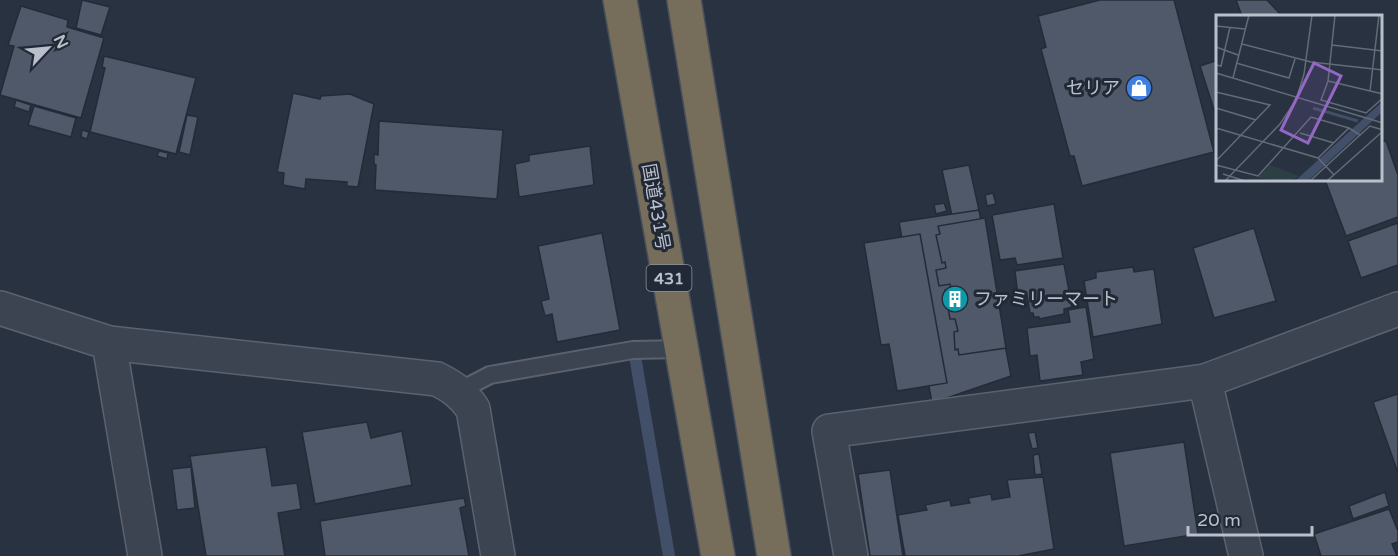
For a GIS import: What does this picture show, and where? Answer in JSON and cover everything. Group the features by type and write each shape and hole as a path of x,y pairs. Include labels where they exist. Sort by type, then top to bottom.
{"highway":[{"name":"国道431号","path":"620,0 718,556"},
{"path":"684,0 774,556"}],"street":[{"path":"0,308 109,343 437,379 459,391 473,409 498,556"},
{"path":"851,556 829,431 1205,381 1398,309"},
{"path":"109,343 145,556"},
{"path":"1205,381 1246,556"}],"lane":[{"path":"459,391 490,375 633,350 682,349"}],"building":[{"path":"82,0 110,7 101,35 76,28"},
{"path":"1100,0 1174,0 1214,152 1082,186 1074,156 1070,156 1041,49 1046,47 1038,16"},
{"path":"1236,0 1267,0 1281,15 1242,15"},
{"path":"21,6 68,20 67,27 104,38 81,118 0,95 14,46 8,45"},
{"path":"104,56 196,78 176,154 90,132 105,68 102,67"},
{"path":"1216,61 1216,116 1200,66"},
{"path":"293,93 320,99 321,96 350,94 374,104 358,187 347,186 347,182 306,179 305,189 283,185 284,173 277,172"},
{"path":"16,100 31,105 29,112 14,107"},
{"path":"34,106 76,118 71,137 28,125"},
{"path":"187,115 198,117 190,155 179,152"},
{"path":"379,121 503,130 497,199 375,190 374,154 378,155"},
{"path":"82,130 89,132 87,139 81,137"},
{"path":"1386,141 1398,175 1398,217 1346,236 1326,182 1383,182 1383,142"},
{"path":"590,146 594,185 519,197 515,164 529,161 529,155"},
{"path":"159,151 168,153 167,159 157,156"},
{"path":"969,165 979,210 952,216 942,170"},
{"path":"993,193 996,204 987,206 985,195"},
{"path":"944,203 947,211 936,214 934,205"},
{"path":"1054,204 1063,258 1017,265 1015,258 1000,260 992,215"},
{"name":"ファミリーマート","path":"979,210 1011,376 932,403 899,222"},
{"path":"985,218 1006,348 959,355 958,349 955,350 954,332 958,331 955,319 950,319 945,290 951,289 950,284 939,286 936,270 946,268 945,262 942,263 936,235 940,234 938,226"},
{"path":"1398,223 1398,265 1361,278 1348,241"},
{"path":"1254,228 1276,301 1214,318 1193,248"},
{"path":"602,233 620,330 557,342 552,314 545,316 541,301 549,299 538,246"},
{"path":"920,234 947,383 897,391 889,344 881,345 864,243"},
{"path":"1064,264 1072,307 1064,309 1064,314 1039,319 1039,317 1034,317 1033,313 1030,313 1027,295 1018,296 1015,271"},
{"path":"1133,267 1134,272 1154,269 1162,324 1093,337 1084,281 1096,278 1096,272"},
{"path":"1086,307 1094,359 1081,362 1083,375 1040,381 1037,355 1030,356 1027,328 1070,322 1068,310"},
{"path":"1398,394 1398,473 1373,402"},
{"path":"367,422 371,438 402,431 412,485 315,504 302,432"},
{"path":"1035,432 1038,448 1032,449 1028,433"},
{"path":"1184,442 1198,534 1124,546 1110,453"},
{"path":"266,447 272,486 297,483 301,509 278,513 285,556 206,556 190,456"},
{"path":"1039,454 1042,474 1035,475 1033,455"},
{"path":"191,467 195,508 177,510 172,469"},
{"path":"890,470 903,556 870,556 858,474"},
{"path":"1043,477 1054,549 1018,556 905,556 898,515 927,510 925,505 950,500 951,506 970,503 968,498 991,494 992,500 1010,497 1007,480"},
{"path":"1385,492 1389,506 1353,519 1349,506"},
{"path":"464,498 466,506 460,508 469,556 325,556 320,521"},
{"path":"1389,509 1398,531 1398,542 1392,544 1397,556 1321,556 1314,534"}],"waterway":[{"path":"636,362 669,556"}],"place":[{"name":"セリア","path":"1139,88"},
{"name":"ファミリーマート","path":"955,299"}]}
